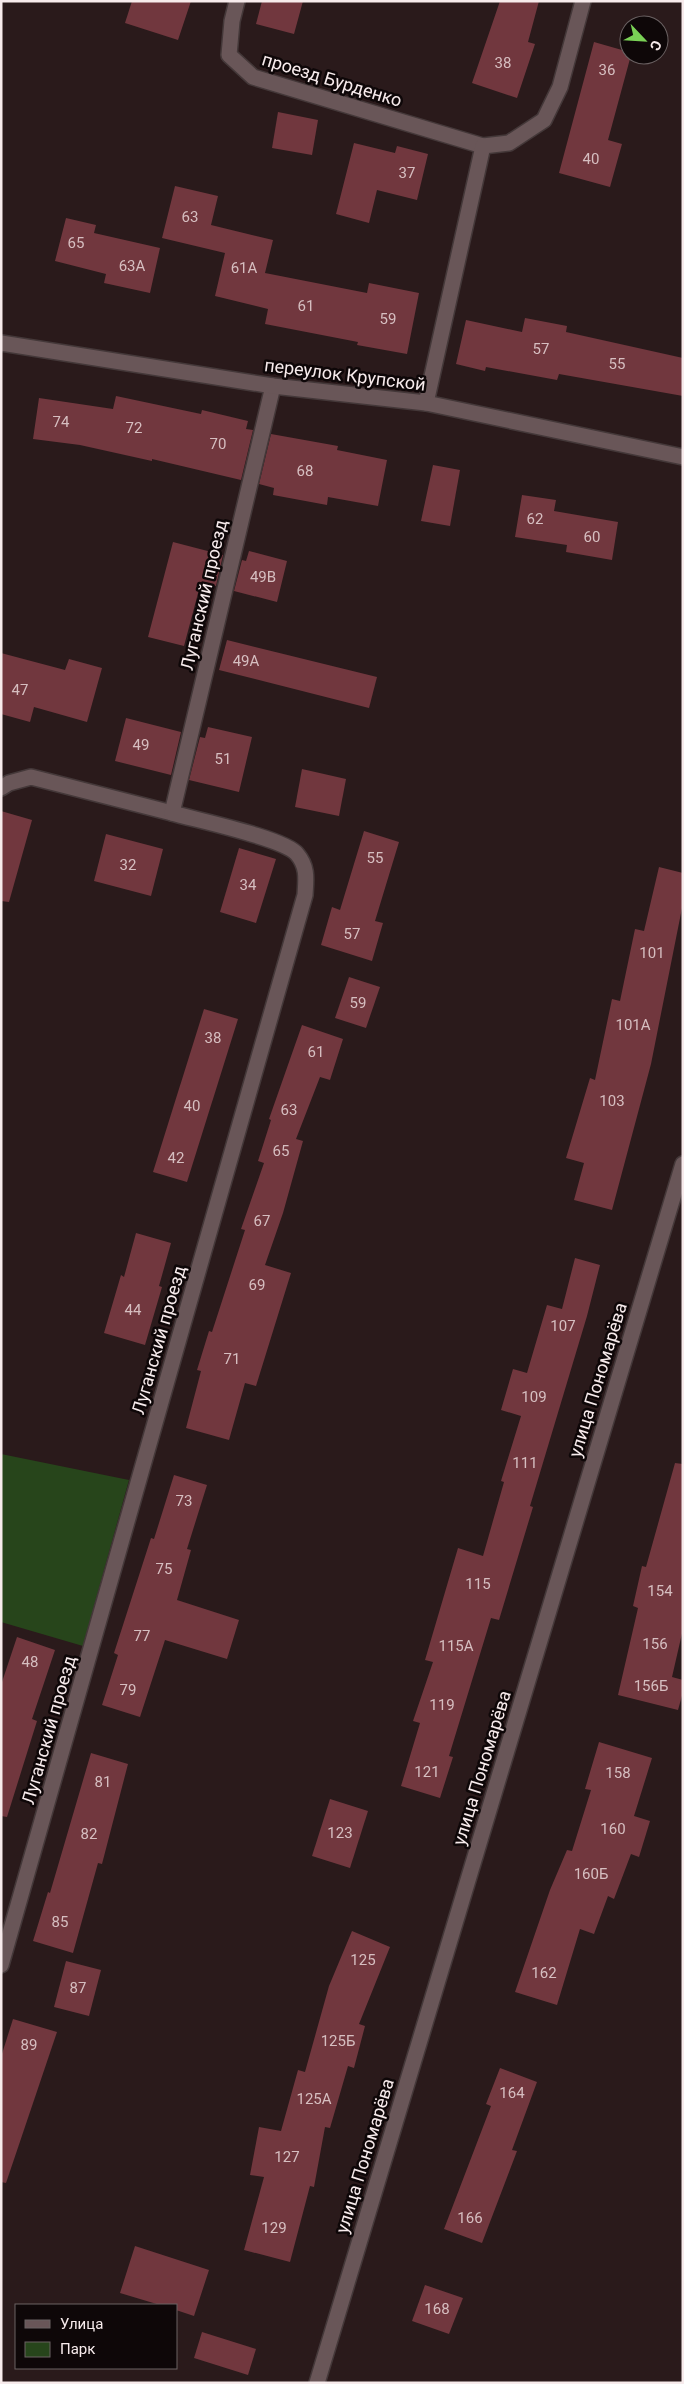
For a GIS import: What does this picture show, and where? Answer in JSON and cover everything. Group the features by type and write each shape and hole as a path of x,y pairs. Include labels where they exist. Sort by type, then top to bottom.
{"street":[{"name":"проезд Бурденко","path":"237,1 232,21 229,54 253,77 483,146 509,143 544,120 560,88 583,1"},
{"path":"426,403 483,146"},
{"name":"переулок Крупской","path":"1,343 273,386 426,403 683,457"},
{"name":"Луганский проезд","path":"172,813 273,386"},
{"name":"Луганский проезд","path":"1,788 9,783 31,778 172,813 279,843 296,853 306,870 305,895 1,1965"},
{"name":"улица Пономарёва","path":"317,2383 683,1164"}],"green space":[{"path":"1,1454 129,1480 83,1646 1,1622"}],"building":[{"path":"132,1 191,1 178,40 125,23"},
{"path":"262,1 303,1 294,34 256,24"},
{"path":"500,1 539,1 528,42 535,44 517,98 472,83"},
{"path":"594,42 619,49 619,65 628,65 608,140 622,144 610,187 559,173"},
{"path":"278,112 318,120 312,155 272,148"},
{"path":"354,143 395,153 397,146 428,154 417,200 377,190 369,223 336,214"},
{"path":"175,186 218,196 211,225 273,240 265,273 367,293 369,283 419,293 407,354 357,345 358,342 265,324 268,309 215,296 225,253 162,238"},
{"path":"66,218 96,225 94,233 160,248 150,293 104,283 106,274 55,261"},
{"path":"525,318 567,326 566,332 683,358 683,396 559,374 557,380 486,367 485,371 456,364 466,320 522,332"},
{"path":"116,396 201,414 202,410 248,421 246,429 253,430 241,480 152,459 152,461 80,445 33,439 39,398 113,409"},
{"path":"271,434 338,446 337,450 387,460 378,506 328,497 327,505 273,495 274,488 259,484"},
{"path":"433,465 460,470 450,526 421,521"},
{"path":"522,495 556,500 554,511 618,522 612,560 566,552 567,545 515,537"},
{"path":"173,542 223,555 216,586 201,582 184,646 148,637"},
{"path":"249,551 287,561 277,602 234,591 242,560 246,561"},
{"path":"227,640 377,677 369,708 219,670"},
{"path":"1,653 65,670 69,659 102,668 87,722 34,707 30,722 1,714"},
{"path":"126,718 181,732 171,775 115,761"},
{"path":"208,727 252,737 239,792 189,780 200,737 205,738"},
{"path":"302,769 346,779 339,816 295,807"},
{"path":"1,811 32,820 9,902 1,901"},
{"path":"364,831 399,842 375,921 383,923 372,961 321,945 332,907 340,910"},
{"path":"106,834 163,849 151,896 94,881"},
{"path":"239,848 276,859 256,923 220,912"},
{"path":"659,867 683,873 683,903 651,1064 612,1210 574,1200 584,1163 566,1158 590,1078 595,1080 612,999 620,1001 635,929 644,931"},
{"path":"349,977 380,987 366,1028 335,1018"},
{"path":"204,1009 238,1019 187,1182 153,1172"},
{"path":"302,1025 343,1039 330,1080 320,1077 296,1139 303,1141 283,1213 265,1265 291,1273 256,1386 245,1383 229,1440 186,1428 201,1371 197,1370 209,1331 212,1332 245,1230 241,1229 264,1163 258,1161 271,1120 269,1119"},
{"path":"136,1233 171,1243 159,1286 162,1287 145,1345 104,1333 121,1275 124,1277"},
{"path":"575,1258 600,1265 587,1316 530,1506 533,1507 499,1620 491,1618 449,1756 453,1757 440,1798 401,1786 420,1723 413,1721 433,1662 425,1660 458,1548 483,1556 504,1482 501,1481 521,1416 501,1410 513,1369 527,1373 547,1305 562,1309"},
{"path":"675,1463 683,1464 683,1629 672,1677 683,1680 683,1692 678,1710 618,1695 638,1608 633,1606 642,1566 646,1567"},
{"path":"174,1475 207,1485 187,1549 191,1550 177,1600 239,1620 227,1659 165,1640 140,1717 102,1705 118,1655 114,1653 151,1538 154,1539"},
{"path":"17,1637 55,1650 32,1719 37,1721 7,1817 1,1816 1,1685"},
{"path":"599,1742 652,1758 634,1816 650,1821 639,1857 631,1854 614,1899 608,1896 594,1934 580,1929 557,2005 515,1992 550,1890 567,1850 572,1851 591,1790 585,1789"},
{"path":"91,1753 128,1764 102,1864 98,1863 73,1953 33,1941 48,1892 50,1893"},
{"path":"330,1799 368,1811 350,1868 312,1856"},
{"path":"352,1931 390,1947 359,2024 365,2026 354,2068 348,2066 330,2128 325,2127 314,2187 310,2186 290,2262 244,2250 264,2177 250,2175 259,2127 281,2131 298,2070 305,2072 329,1986"},
{"path":"66,1961 101,1970 89,2016 54,2007"},
{"path":"13,2019 57,2032 6,2183 1,2182 1,2057"},
{"path":"500,2068 537,2082 512,2150 517,2151 482,2243 444,2229 491,2106 486,2104"},
{"path":"135,2246 209,2270 194,2316 178,2311 178,2304 157,2304 120,2293"},
{"path":"425,2285 463,2298 449,2334 412,2321"},
{"path":"202,2332 256,2349 248,2375 194,2358"}]}
